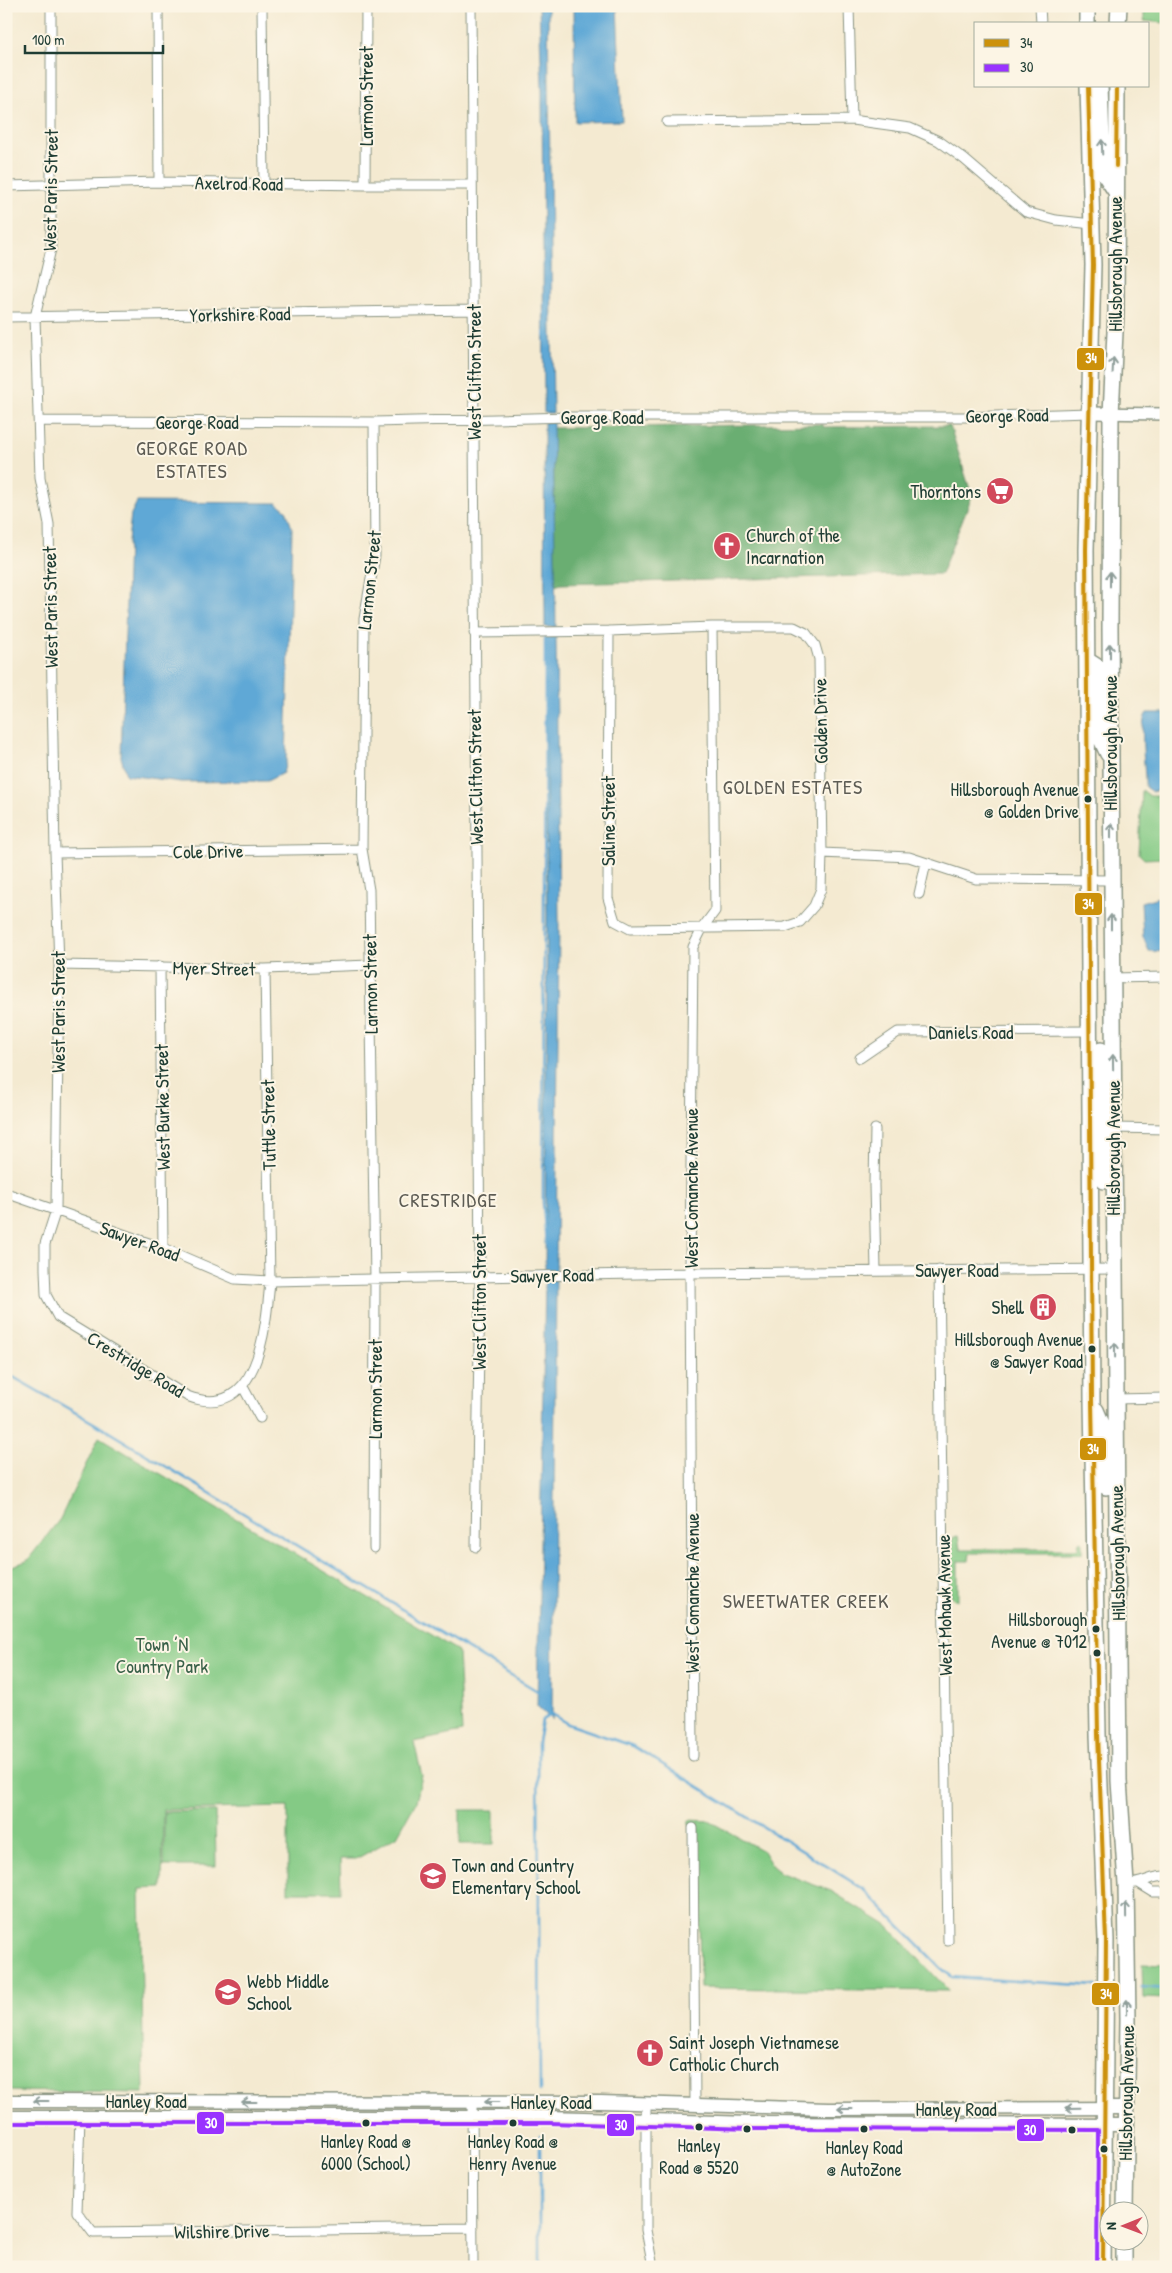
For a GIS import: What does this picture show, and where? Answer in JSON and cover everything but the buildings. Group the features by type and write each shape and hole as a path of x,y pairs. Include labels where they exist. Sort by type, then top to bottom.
{"main road":[{"path":"1087,6 1087,22"},
{"path":"1118,22 1119,6"},
{"name":"Hillsborough Avenue","path":"1088,88 1092,224 1092,295 1086,498 1092,1401 1098,1734 1106,1940 1103,2267"},
{"path":"1100,88 1103,172 1116,192"},
{"name":"Hillsborough Avenue","path":"1117,88 1116,306 1111,414 1110,757 1119,1725 1122,1821 1133,1884 1128,2020 1125,2200"},
{"path":"1087,660 1098,668 1098,735 1110,757"},
{"path":"1090,996 1100,1016 1102,1106 1114,1128"},
{"path":"1090,1107 1102,1127 1104,1187 1114,1205"},
{"path":"1092,1401 1105,1431 1106,1506 1117,1523"},
{"path":"1094,1536 1107,1556 1109,1648 1118,1672"},
{"path":"1096,1651 1105,1680 1106,1721 1119,1725"},
{"path":"1098,1734 1110,1749 1110,1780 1122,1821"},
{"path":"1100,1804 1111,1837 1114,1878 1133,1884"},
{"name":"Hanley Road","path":"6,2101 565,2102 894,2109 1126,2108"},
{"path":"185,2102 204,2117"},
{"path":"233,2117 271,2110 284,2102"},
{"path":"565,2102 566,2117"},
{"path":"332,2103 358,2117"},
{"path":"894,2109 894,2124"},
{"path":"940,2109 940,2124"},
{"name":"Hanley Road","path":"6,2117 566,2117 751,2123 1126,2124"},
{"path":"1124,2250 1124,2267"}],"street":[{"name":"West Paris Street","path":"51,6 51,249 35,316 40,478 49,524 59,965 56,1210"},
{"path":"158,6 159,182"},
{"path":"262,6 264,183"},
{"name":"Larmon Street","path":"365,185 366,6"},
{"name":"West Clifton Street","path":"471,6 480,1277 476,1547"},
{"path":"849,6 852,120"},
{"path":"1040,6 1041,22"},
{"path":"667,122 852,120 910,128 939,142 964,159 1026,212 1056,220 1092,224"},
{"name":"Axelrod Road","path":"6,186 159,182 365,185 472,184"},
{"name":"Yorkshire Road","path":"6,317 474,310"},
{"name":"George Road","path":"39,421 374,422 571,417 1166,414"},
{"name":"Larmon Street","path":"374,422 375,556 364,619 362,849 369,890 375,1280 374,1548"},
{"name":"Golden Drive","path":"474,633 712,627 794,627 806,633 815,645 819,660 821,889 814,906 800,922 785,927 702,927"},
{"name":"West Comanche Avenue","path":"693,1756 690,1273 693,946 702,927 715,911 712,627"},
{"name":"Saline Street","path":"609,631 608,898 615,921 630,929 702,927"},
{"name":"Cole Drive","path":"55,852 362,849"},
{"path":"822,853 909,857 976,879 1111,880"},
{"path":"919,894 926,863"},
{"name":"Myer Street","path":"59,965 265,969 370,965"},
{"name":"West Burke Street","path":"160,966 163,1248"},
{"name":"Tuttle Street","path":"265,969 270,1281"},
{"path":"1111,978 1166,977"},
{"name":"Daniels Road","path":"860,1058 898,1032 1090,1031"},
{"path":"1114,1128 1166,1129"},
{"path":"875,1129 876,1271"},
{"name":"Sawyer Road","path":"6,1193 163,1248 235,1279 270,1281 375,1280 690,1273 1114,1269"},
{"name":"Crestridge Road","path":"56,1210 45,1244 45,1269 46,1295 58,1316 187,1396 200,1400 214,1401 232,1396 243,1387"},
{"name":"West Mohawk Avenue","path":"940,1270 948,1941"},
{"path":"260,1418 243,1387 250,1374 263,1335 270,1281"},
{"path":"1116,1399 1166,1398"},
{"path":"693,1828 695,2105"},
{"path":"1133,1884 1154,1876 1166,1876"},
{"path":"1133,1884 1153,1892 1166,1892"},
{"path":"472,2102 473,2267"},
{"path":"646,2103 646,2230 653,2267"},
{"name":"Wilshire Drive","path":"80,2116 77,2212 93,2233 473,2228"}],"green space":[{"path":"1144,6 1166,6 1166,23 1144,21"},
{"path":"823,424 823,427 950,426 972,496 941,574 561,584 555,586 553,428"},
{"path":"1142,790 1150,796 1166,796 1166,858 1144,859 1139,854"},
{"name":"Town ’N Country Park","path":"99,1437 458,1651 462,1732 414,1742 422,1776 416,1802 397,1836 356,1859 340,1859 341,1892 288,1892 288,1807 163,1810 162,1888 140,1889 144,2093 6,2091 6,1568 27,1561 60,1519"},
{"path":"958,1536 960,1549 1078,1549 1079,1542 1082,1541 1082,1553 970,1553 969,1561 958,1561 958,1601 950,1593 950,1543 954,1537"},
{"path":"460,1810 494,1810 494,1844 460,1844"},
{"path":"215,1811 216,1866 164,1866 164,1812"},
{"path":"689,1820 709,1821 763,1851 772,1866 781,1873 831,1891 888,1926 949,1991 700,1988 698,1824 689,1824"},
{"path":"1142,1964 1166,1965 1166,1999 1143,1998"}],"water":[{"path":"539,6 548,6 553,413 544,413 542,88"},
{"path":"574,6 617,6 622,121 575,122"},
{"path":"544,422 553,422 556,627 545,627"},
{"path":"137,502 277,503 286,510 292,528 286,762 283,773 267,781 181,782 126,775 121,757 128,541 131,514"},
{"path":"545,637 556,637 559,921 556,1271 545,1271 547,914"},
{"path":"1147,713 1166,713 1166,792 1159,790 1152,792 1145,787 1143,727 1144,718"},
{"path":"1166,895 1166,952 1149,951 1143,937 1141,902"},
{"path":"545,1280 556,1280 552,1720 537,1706"}],"waterway":[{"path":"545,636 543,1202 546,1245"},
{"path":"6,1373 99,1426 539,1692"},
{"path":"551,1714 568,1724 633,1746 862,1888 952,1977 1096,1986"},
{"path":"540,2091 538,1742 542,1720 550,1715"},
{"path":"1141,1987 1166,1989"},
{"path":"540,2135 540,2267"}],"transit line":[{"name":"34","path":"1088,88 1093,265 1086,550 1092,1401 1098,1734 1106,1940 1103,2267"},
{"name":"34","path":"1116,166 1117,88"},
{"name":"30","path":"6,2123 550,2123 751,2129 1098,2130 1097,2267"}],"place":[{"name":"Thorntons","path":"1000,491"},
{"name":"Church of the Incarnation","path":"727,546"},
{"name":"Hillsborough Avenue @ Golden Drive","path":"1088,799"},
{"name":"Shell","path":"1043,1307"},
{"name":"Hillsborough Avenue @ Sawyer Road","path":"1092,1349"},
{"name":"Hillsborough Avenue @ 7012","path":"1096,1629"},
{"name":"Town and Country Elementary School","path":"433,1876"},
{"name":"Webb Middle School","path":"228,1992"},
{"name":"Saint Joseph Vietnamese Catholic Church","path":"650,2053"},
{"name":"Hanley Road @ 6000 (School)","path":"366,2123"},
{"name":"Hanley Road @ Henry Avenue","path":"513,2123"},
{"name":"Hanley Road @ 5520","path":"699,2127"},
{"name":"Hanley Road @ AutoZone","path":"864,2129"}],"district":[{"name":"GEORGE ROAD ESTATES","path":"192,460"},
{"name":"GOLDEN ESTATES","path":"793,787"},
{"name":"CRESTRIDGE","path":"448,1200"},
{"name":"SWEETWATER CREEK","path":"806,1601"}]}
